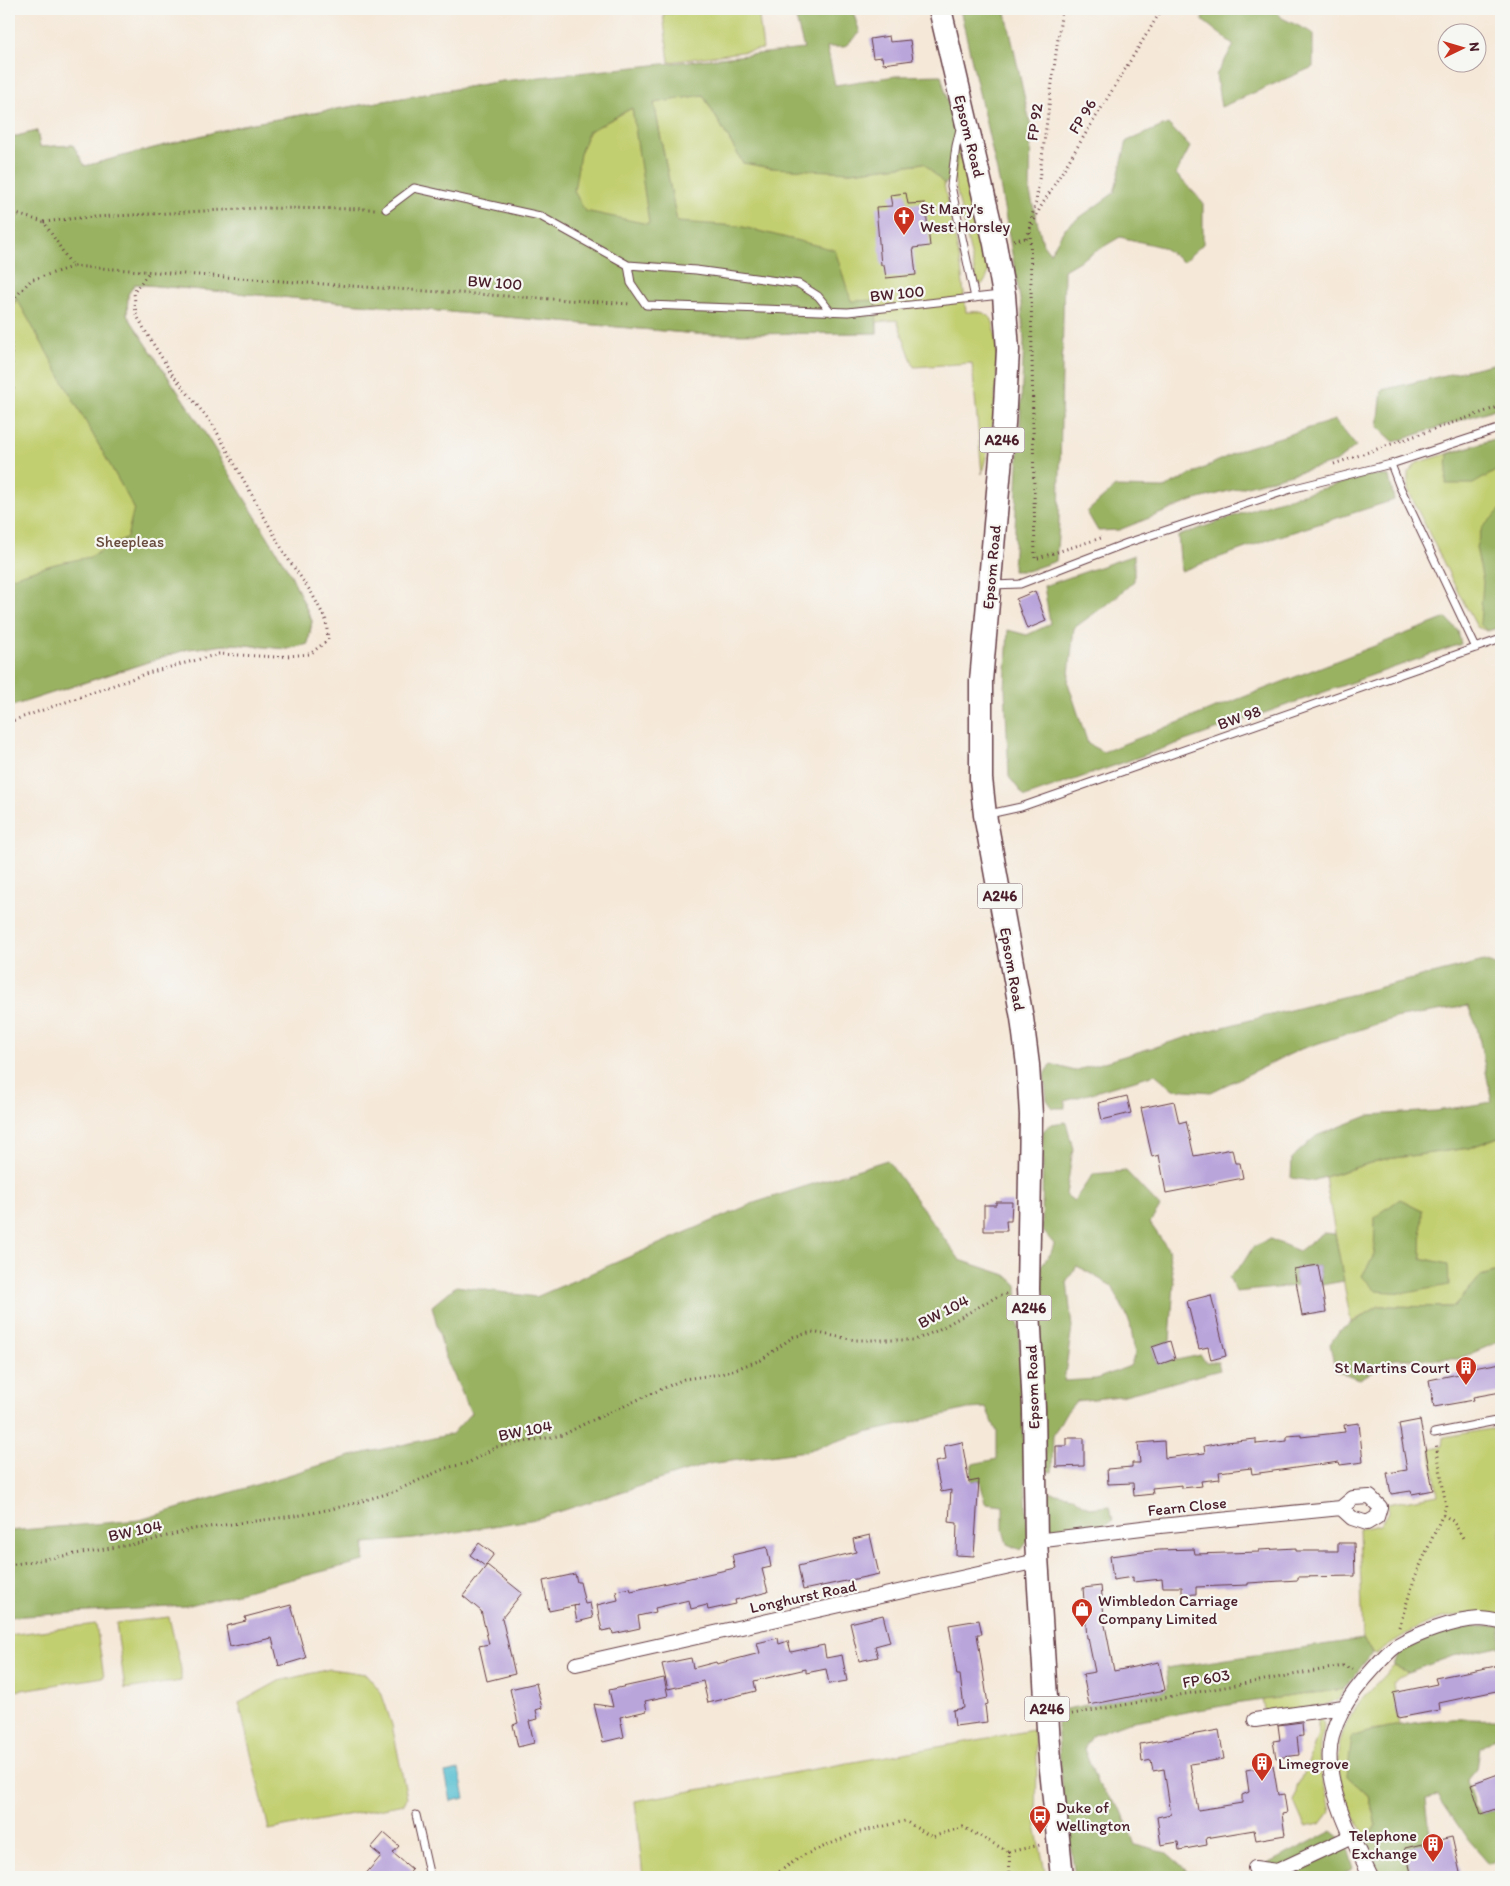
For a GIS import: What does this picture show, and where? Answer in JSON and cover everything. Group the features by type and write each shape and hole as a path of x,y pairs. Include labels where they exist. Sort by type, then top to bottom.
{"main road":[{"name":"Epsom Road","path":"940,9 995,244 1004,295 1008,350 1004,424 981,681 981,779 985,815 1022,1018 1028,1065 1031,1115 1028,1289 1034,1409 1037,1551 1047,1718 1057,1841 1062,1877"}],"street":[{"name":"Fearn Close","path":"1037,1551 1150,1527 1341,1508"},
{"name":"Longhurst Road","path":"576,1664 1037,1551"},
{"path":"1371,1877 1352,1836 1335,1792 1330,1763 1331,1736 1343,1707 1368,1674 1396,1646 1452,1623 1479,1619 1501,1622"},
{"path":"1255,1720 1343,1707"},
{"path":"1254,1868 1277,1871 1352,1836"}],"lane":[{"path":"964,112 956,146 951,186 975,298"},
{"path":"386,209 414,188 540,216 628,265 696,270 799,284 818,296 831,312"},
{"path":"628,265 631,283 646,305"},
{"name":"BW 100","path":"646,305 848,312 1004,295"},
{"path":"990,585 1020,584 1127,543 1291,489 1391,464 1501,428"},
{"path":"1391,464 1399,485 1476,648"},
{"name":"BW 98","path":"985,815 1021,807 1501,639"},
{"path":"1434,1433 1501,1420"},
{"path":"416,1815 430,1877"}],"path":[{"name":"FP 92","path":"1026,238 1036,202 1062,9"},
{"name":"FP 96","path":"1026,238 1040,208 1162,9"},
{"path":"9,212 44,222 78,218 259,208 386,209"},
{"path":"9,439 13,390 9,304 30,280 72,266 44,222"},
{"path":"1030,222 1035,559 1110,535"},
{"name":"BW 100","path":"72,266 646,305"},
{"path":"9,722 148,673 219,654 276,656 310,654 328,640 326,620 311,592 286,556 213,425 172,374 136,314 134,292 150,271"},
{"path":"1327,466 1384,448 1501,406"},
{"name":"BW 104","path":"9,1564 141,1544 193,1529 302,1515 345,1506 393,1492 446,1468 468,1463 496,1448 563,1435 684,1379 721,1374 761,1360 793,1337 812,1332 855,1340 915,1340 936,1331 998,1296 1028,1289"},
{"path":"1396,1646 1399,1627 1415,1578 1446,1507 1434,1433"},
{"path":"1443,1515 1453,1521 1464,1538"},
{"name":"FP 603","path":"1047,1718 1343,1666 1368,1674"},
{"path":"771,1877 804,1855 856,1833 905,1821 932,1836 963,1827 1009,1852 1057,1841"},
{"path":"1009,1852 1010,1877"}],"green space":[{"path":"705,9 758,9 763,49 669,62 663,14"},
{"name":"Sheepleas","path":"797,9 852,9 860,33 844,47 827,47 835,85 896,76 941,75 959,144 954,179 944,184 924,163 850,172 771,168 743,163 703,95 654,103 677,222 739,226 835,250 851,301 876,300 877,333 697,334 135,284 128,294 127,315 200,425 291,575 312,621 308,644 287,649 234,644 188,649 9,707 9,578 55,564 90,557 127,537 134,508 17,299 9,311 9,138 37,131 40,147 73,145 85,166 242,125 503,81 804,49 796,19","holes":["632,108 649,223 585,211 574,191 580,154 588,132"]},
{"path":"960,9 1005,9 1031,127 1030,193 1043,244 1050,253 1065,228 1114,193 1127,141 1168,124 1190,147 1176,174 1203,202 1203,244 1183,262 1162,247 1120,237 1064,270 1059,523 1056,561 1027,571 1013,571 1024,341 1022,310 1000,185"},
{"path":"1205,9 1275,9 1282,18 1313,33 1313,67 1221,107 1216,75 1234,45 1202,20"},
{"name":"Sheepleas","path":"503,81 580,153 588,132 632,108 677,222 654,103 703,95 743,163 850,172 925,163 944,184 961,267 966,312 982,312 990,317 996,336 997,367 994,412 990,441 982,474 972,363 914,367 897,320 877,322 877,333 697,334 135,284 128,294 127,315 200,425 291,575 312,621 308,644 287,649 234,644 188,649 9,707 9,138 37,131 40,147 73,145 85,166 242,125"},
{"path":"959,144 989,266 986,278 978,287 954,179"},
{"path":"1501,362 1501,407 1394,442 1378,427 1382,390"},
{"path":"1335,420 1356,446 1336,462 1192,501 1119,530 1098,531 1087,512 1115,487 1164,488 1242,449"},
{"path":"1501,437 1501,627 1487,631 1477,627 1454,584 1408,490 1408,473 1417,463"},
{"path":"1501,437 1501,468 1473,484 1446,484 1448,454"},
{"path":"1370,475 1389,476 1394,500 1271,539 1181,571 1178,536 1271,503"},
{"path":"1501,509 1501,627 1487,631 1480,624 1483,582 1476,547 1482,528"},
{"path":"1134,555 1134,581 1114,599 1074,628 1068,683 1088,744 1103,752 1446,618 1458,631 1461,644 1025,797 1009,777 1005,688 1008,630 1027,635 1050,624 1044,586"},
{"path":"1484,961 1501,967 1501,1136 1469,1148 1380,1160 1312,1181 1291,1178 1292,1158 1316,1136 1370,1115 1436,1111 1492,1102 1477,1027 1468,1006 1395,1018 1301,1049 1211,1092 1173,1089 1155,1074 1065,1101 1065,1108 1053,1108 1047,1100 1044,1076 1051,1064 1074,1071 1211,1030"},
{"path":"1066,1122 1073,1149 1066,1195 1074,1201 1093,1174 1126,1171 1160,1207 1150,1223 1168,1249 1174,1282 1170,1341 1152,1347 1157,1364 1201,1355 1205,1362 1218,1362 1220,1370 1121,1396 1076,1401 1065,1414 1053,1436 1052,1472 1046,1471 1040,1367 1039,1268 1051,1253 1054,1244 1042,1230 1043,1131 1051,1124","holes":["1077,1266 1112,1286 1130,1323 1135,1354 1130,1366 1096,1379 1064,1381 1072,1327 1067,1281"]},
{"path":"1501,1136 1501,1270 1481,1276 1454,1307 1379,1306 1351,1323 1325,1177 1380,1160 1469,1148"},
{"path":"887,1160 960,1260 1006,1275 1017,1285 1028,1541 1021,1550 1007,1544 1003,1530 1003,1505 985,1503 980,1480 971,1481 972,1464 997,1459 997,1432 986,1408 968,1409 853,1436 806,1451 709,1464 536,1519 414,1539 365,1543 364,1561 186,1606 9,1617 9,1531 140,1520 351,1456 452,1434 471,1413 445,1356 432,1306 456,1286 536,1297 754,1203"},
{"path":"1400,1199 1422,1210 1421,1258 1448,1264 1449,1285 1406,1293 1376,1291 1362,1276 1374,1255 1375,1217"},
{"path":"1323,1233 1335,1234 1344,1281 1322,1285 1318,1265 1294,1269 1296,1286 1236,1292 1229,1277 1243,1263 1253,1247 1270,1239 1299,1251"},
{"path":"1501,1270 1501,1341 1458,1359 1395,1359 1360,1379 1335,1371 1330,1344 1339,1331 1379,1306 1454,1307 1481,1276"},
{"path":"1501,1427 1501,1616 1466,1614 1450,1616 1420,1627 1376,1654 1372,1653 1363,1639 1359,1529 1380,1525 1388,1512 1387,1504 1438,1495 1430,1448 1443,1446 1444,1437"},
{"path":"1046,1491 1072,1496 1089,1508 1110,1506 1113,1520 1099,1529 1057,1533 1046,1521"},
{"path":"169,1617 181,1669 181,1681 125,1689 116,1623"},
{"path":"96,1624 104,1677 9,1692 9,1635"},
{"path":"1501,1626 1501,1648 1498,1646 1453,1656 1408,1672 1394,1666 1399,1653 1434,1636 1471,1627"},
{"path":"1363,1639 1372,1653 1344,1689 1234,1704 1128,1722 1093,1735 1084,1749 1098,1785 1122,1811 1135,1845 1167,1853 1188,1871 1245,1876 1331,1831 1346,1843 1354,1868 1340,1877 1075,1877 1063,1796 1057,1725 1060,1710 1165,1690 1168,1688 1166,1668"},
{"path":"1394,1666 1408,1672 1393,1683 1399,1726 1371,1730 1347,1776 1369,1796 1376,1825 1366,1841 1343,1789 1338,1764 1339,1747 1343,1732 1359,1703"},
{"path":"330,1669 366,1674 381,1692 392,1725 407,1798 404,1804 269,1830 239,1703 279,1681"},
{"path":"1344,1689 1338,1699 1326,1705 1265,1714 1262,1700"},
{"path":"1318,1718 1324,1724 1320,1745 1320,1762 1330,1812 1321,1824 1305,1827 1294,1802 1297,1787 1318,1734"},
{"path":"1501,1718 1501,1736 1496,1737 1480,1748 1477,1769 1467,1781 1474,1806 1481,1814 1501,1807 1501,1859 1489,1864 1468,1840 1438,1796 1426,1799 1431,1842 1405,1848 1412,1877 1379,1877 1364,1846 1376,1825 1369,1796 1347,1776 1352,1737 1388,1727 1413,1723 1451,1719"},
{"path":"1033,1730 1037,1759 1036,1826 1046,1877 643,1877 635,1801"}],"water":[{"path":"459,1770 465,1798 451,1801 445,1773"}],"building":[{"path":"889,36 890,42 910,40 913,60 883,64 882,57 873,58 870,39"},
{"name":"St Mary's West Horsley","path":"906,193 908,204 925,203 930,246 913,248 916,275 886,278 884,265 881,265 876,207 892,206 890,195"},
{"path":"1035,591 1046,621 1027,629 1016,599"},
{"path":"1127,1096 1131,1113 1102,1120 1098,1103"},
{"path":"1174,1101 1179,1123 1186,1121 1194,1156 1232,1149 1235,1163 1240,1163 1243,1178 1166,1193 1159,1155 1152,1157 1141,1108"},
{"path":"996,1202 1012,1202 1011,1221 1006,1221 1007,1231 984,1231 984,1205 996,1205"},
{"path":"1318,1265 1326,1312 1302,1316 1294,1269"},
{"path":"1211,1295 1226,1356 1211,1360 1208,1347 1199,1349 1187,1301"},
{"path":"1170,1341 1175,1359 1158,1365 1152,1347"},
{"name":"St Martins Court","path":"1501,1363 1501,1392 1473,1397 1474,1400 1434,1407 1429,1380 1468,1372 1468,1369"},
{"path":"1420,1420 1433,1490 1412,1494 1411,1491 1391,1494 1387,1473 1407,1470 1399,1424"},
{"path":"1359,1423 1363,1462 1340,1465 1339,1462 1252,1474 1251,1468 1219,1472 1220,1479 1201,1481 1202,1486 1182,1488 1182,1485 1152,1488 1153,1494 1134,1496 1133,1483 1108,1484 1107,1469 1132,1467 1132,1463 1140,1463 1138,1443 1164,1441 1165,1458 1205,1453 1204,1446 1226,1442 1256,1439 1256,1444 1287,1441 1287,1436 1301,1435 1301,1437 1345,1432 1344,1425"},
{"path":"1067,1438 1084,1438 1084,1466 1056,1467 1056,1446 1067,1446"},
{"path":"962,1442 969,1482 979,1480 974,1556 956,1555 957,1523 949,1522 951,1490 941,1492 935,1462 946,1460 944,1446"},
{"path":"870,1535 879,1574 803,1590 798,1566 856,1552 853,1539"},
{"path":"479,1543 494,1554 485,1566 470,1555"},
{"path":"1338,1543 1354,1543 1355,1576 1298,1577 1298,1580 1248,1583 1248,1585 1196,1587 1196,1594 1182,1595 1182,1587 1163,1587 1162,1579 1133,1582 1133,1577 1113,1580 1110,1556 1159,1550 1194,1549 1195,1554 1259,1552 1259,1550 1296,1548 1296,1551 1338,1551"},
{"path":"767,1547 771,1567 762,1569 768,1592 735,1600 736,1604 708,1610 707,1605 691,1609 689,1600 655,1608 656,1612 638,1616 640,1628 613,1634 612,1629 602,1631 597,1605 618,1600 616,1591 630,1588 631,1591 735,1568 732,1555"},
{"path":"487,1565 522,1593 502,1618 515,1674 487,1681 479,1646 489,1644 481,1611 463,1596"},
{"path":"575,1574 577,1582 580,1582 585,1604 590,1603 593,1618 577,1622 574,1606 578,1605 549,1611 543,1581"},
{"path":"1101,1586 1105,1625 1114,1671 1159,1662 1165,1690 1089,1705 1083,1674 1095,1672 1087,1638 1083,1588"},
{"path":"291,1605 306,1658 279,1666 272,1638 230,1647 226,1626 246,1621 245,1617"},
{"path":"883,1615 890,1642 875,1646 878,1657 859,1661 850,1623"},
{"path":"979,1620 982,1634 977,1634 988,1704 985,1705 987,1722 955,1726 953,1710 964,1708 960,1675 957,1675 949,1625"},
{"path":"778,1638 779,1644 788,1641 791,1652 824,1645 826,1658 842,1655 847,1681 829,1684 826,1669 806,1673 806,1669 754,1681 756,1691 708,1703 703,1681 668,1689 662,1664 691,1658 693,1668 716,1662 717,1664 760,1653 757,1643"},
{"path":"1501,1665 1501,1690 1439,1703 1440,1710 1398,1718 1393,1693 1437,1684 1435,1678"},
{"path":"664,1678 668,1696 645,1701 647,1711 620,1717 624,1737 603,1742 594,1704 613,1707 609,1690"},
{"path":"536,1683 542,1708 536,1710 538,1719 529,1721 534,1743 518,1747 513,1725 518,1723 510,1689"},
{"path":"1302,1722 1303,1736 1297,1737 1299,1755 1276,1758 1273,1741 1280,1740 1278,1725"},
{"name":"Limegrove","path":"1219,1730 1224,1759 1190,1764 1198,1810 1242,1803 1242,1795 1249,1792 1246,1770 1273,1765 1278,1795 1284,1794 1287,1813 1282,1814 1285,1835 1256,1840 1254,1830 1206,1838 1207,1845 1179,1850 1178,1842 1161,1845 1157,1817 1171,1814 1164,1769 1153,1771 1151,1760 1142,1762 1140,1744"},
{"path":"1501,1773 1501,1807 1481,1814 1471,1784"},
{"path":"384,1833 399,1846 393,1853 412,1869 405,1877 363,1877 381,1856 371,1848"},
{"name":"Telephone Exchange","path":"1452,1837 1461,1877 1412,1877 1405,1848"}],"place":[{"name":"St Mary's West Horsley","path":"904,236"},
{"name":"St Martins Court","path":"1466,1386"},
{"name":"Wimbledon Carriage Company Limited","path":"1082,1628"},
{"name":"Limegrove","path":"1262,1782"},
{"name":"Duke of Wellington","path":"1040,1835"},
{"name":"Telephone Exchange","path":"1433,1863"}]}
